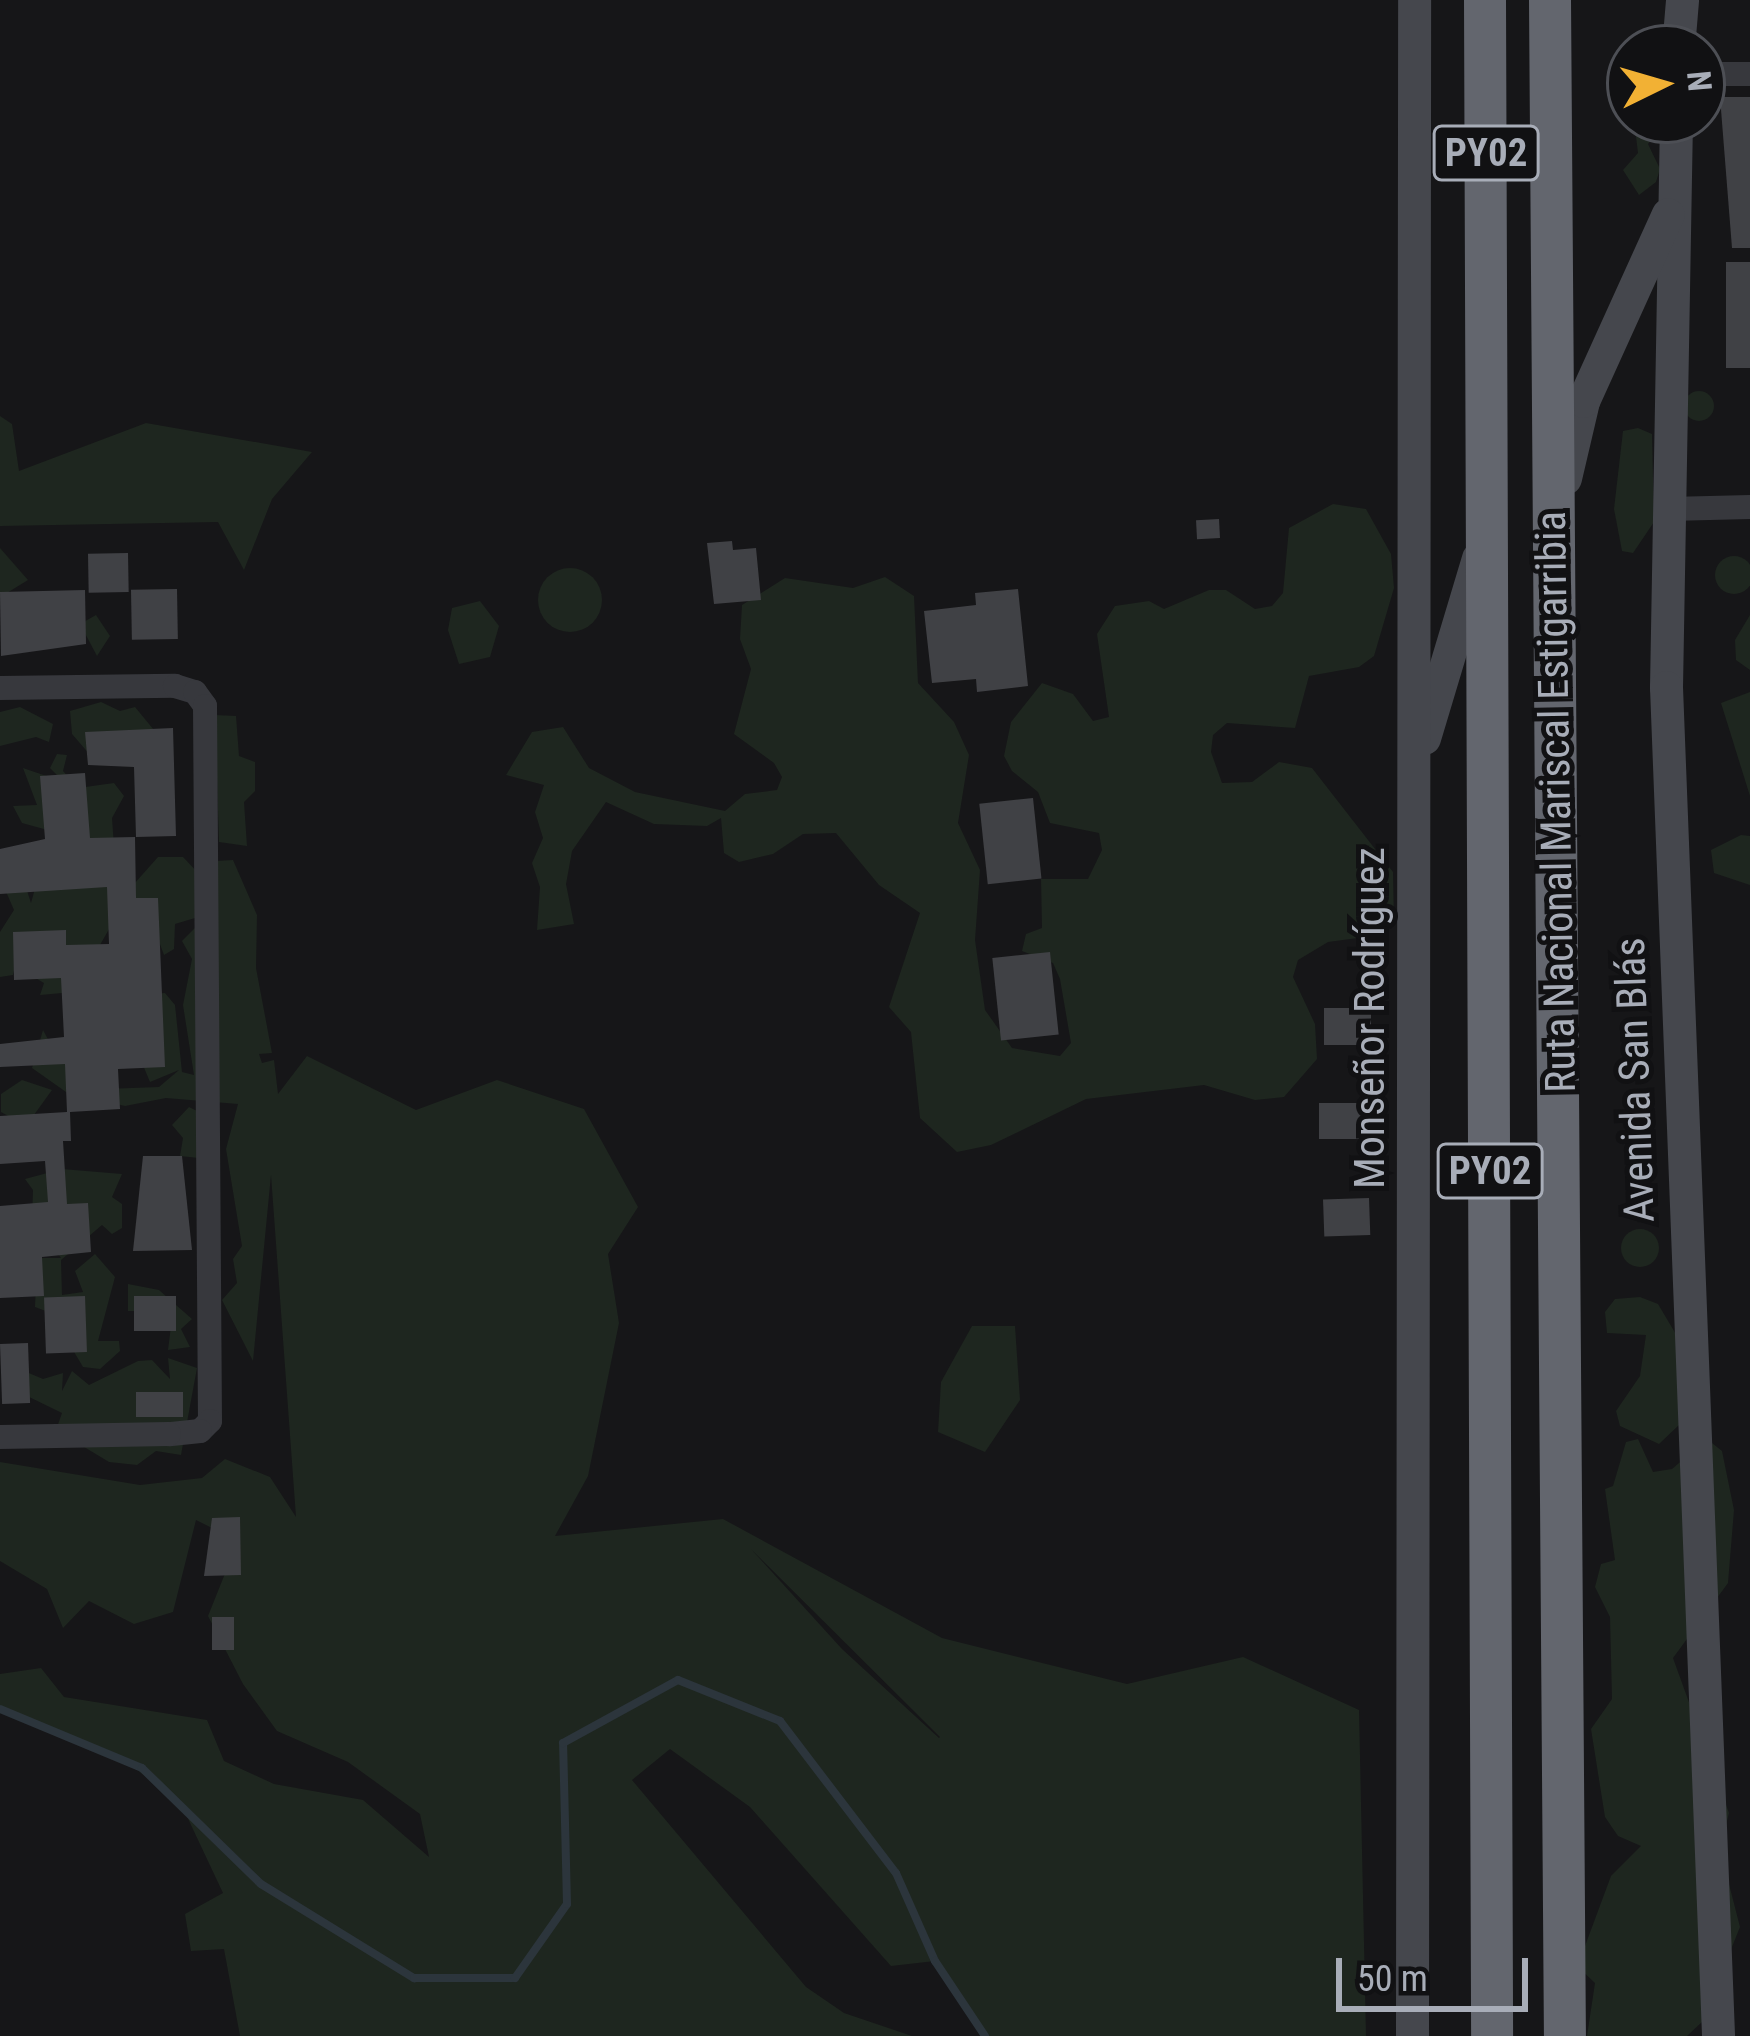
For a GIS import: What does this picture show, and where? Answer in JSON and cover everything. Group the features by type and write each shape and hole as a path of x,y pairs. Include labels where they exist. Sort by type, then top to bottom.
{"highway":[{"name":"Ruta Nacional Mariscal Estigarribia","path":"1485,0 1491,516 1492,2036"},
{"name":"Ruta Nacional Mariscal Estigarribia","path":"1550,0 1565,2036"}],"street":[{"name":"Monseñor Rodríguez","path":"1412,2036 1414,0"},
{"name":"Avenida San Blás","path":"1676,144 1669,508 1670,832 1718,2036"},
{"path":"1553,538 1583,401 1676,197"},
{"path":"1669,508 1750,507"},
{"path":"1413,774 1491,516"},
{"path":"0,688 175,686 195,692 205,706 210,1421 200,1431 169,1434 0,1437"}],"shaded area":[{"path":"1637,144 1648,144 1660,169 1656,182 1639,195 1623,170 1638,153"},
{"path":"1699,391 1710,395 1714,406 1710,417 1699,421 1688,417 1684,406 1688,395"},
{"path":"0,416 12,424 19,471 146,423 312,452 272,499 244,570 218,522 0,526"},
{"path":"1638,428 1652,434 1654,522 1633,553 1622,551 1614,509 1623,431"},
{"path":"1333,504 1366,509 1391,554 1394,588 1374,656 1359,667 1309,676 1295,728 1227,723 1213,735 1211,752 1222,783 1252,782 1279,762 1312,768 1393,872 1394,924 1380,935 1328,942 1298,960 1293,977 1315,1024 1317,1059 1284,1097 1255,1100 1204,1085 1086,1099 991,1145 957,1152 920,1118 911,1032 889,1007 920,913 879,885 836,833 803,834 773,854 739,862 724,853 721,818 707,826 654,824 606,802 572,851 566,884 574,924 537,930 540,887 532,863 543,838 535,812 544,785 506,775 532,732 563,727 589,768 635,792 725,811 745,794 777,790 782,777 774,763 734,734 751,669 740,639 742,605 785,578 853,588 885,577 914,596 918,683 954,722 969,755 958,823 980,870 975,940 985,1010 1012,1048 1060,1056 1071,1043 1060,979 1053,963 1022,951 1026,934 1042,928 1041,879 1088,879 1102,850 1099,833 1050,823 1038,792 1012,771 1004,756 1011,722 1042,683 1073,694 1093,721 1109,717 1097,634 1115,606 1149,601 1164,609 1209,590 1226,590 1255,609 1272,606 1283,593 1289,528"},
{"path":"0,548 28,580 2,596 0,594"},
{"path":"1734,556 1747,562 1753,575 1747,588 1734,594 1721,588 1715,575 1721,562"},
{"path":"570,568 593,577 602,600 593,623 570,632 547,623 538,600 547,577"},
{"path":"480,601 499,626 490,657 459,664 448,630 452,608"},
{"path":"96,615 110,636 97,656 80,624"},
{"path":"1750,615 1750,670 1736,660 1735,640"},
{"path":"1750,692 1750,796 1721,703"},
{"path":"101,702 120,711 135,707 168,747 91,756 72,734 70,711"},
{"path":"20,707 53,724 49,742 36,737 0,746 0,712"},
{"path":"215,715 236,716 239,756 255,762 255,791 244,802 247,846 219,842"},
{"path":"57,754 67,755 63,771 78,788 114,783 124,796 112,818 114,846 134,884 158,857 183,857 201,876 195,918 175,924 174,949 164,955 158,939 112,924 73,992 40,995 44,983 27,973 20,944 13,975 0,977 0,932 14,910 0,878 23,878 31,903 51,831 22,823 13,806 37,805 23,768 64,782 50,768"},
{"path":"1741,835 1750,836 1750,885 1714,873 1711,850"},
{"path":"233,860 257,915 256,968 272,1053 259,1054 262,1063 274,1060 278,1094 307,1056 416,1110 497,1080 584,1109 638,1207 608,1254 619,1323 588,1476 555,1536 723,1519 942,1638 1127,1684 1243,1657 1359,1710 1366,2036 985,2036 935,1961 891,1966 750,1807 670,1749 632,1780 806,1987 844,2013 912,2036 240,2036 224,1949 191,1951 185,1914 223,1893 183,1808 129,1763 0,1709 0,1674 41,1668 64,1697 207,1720 224,1761 274,1784 363,1800 429,1857 420,1814 348,1762 277,1731 243,1684 208,1616 238,1541 196,1520 173,1612 134,1624 89,1601 63,1628 47,1589 0,1561 0,1462 140,1485 202,1478 225,1459 270,1477 296,1517 271,1175 253,1361 222,1300 237,1283 233,1259 242,1246 226,1149 238,1104 166,1098 125,1106 66,1092 32,1068 43,1030 56,1054 105,1089 159,1087 179,1070 150,1082 140,1058 150,994 165,993 175,1005 182,1072 194,1075 183,1005 192,959 182,941 201,922 216,861","holes":["751,1549 940,1737 842,1649"]},
{"path":"22,1080 52,1090 26,1126 1,1112 1,1094"},
{"path":"189,1107 203,1114 208,1159 180,1156 183,1138 172,1125"},
{"path":"62,1169 122,1174 112,1197 122,1204 122,1228 112,1234 102,1225 61,1260 62,1295 83,1292 75,1271 95,1254 115,1277 98,1341 119,1341 120,1351 100,1369 83,1367 51,1313 35,1307 37,1258 61,1258 32,1219 33,1190 25,1179"},
{"path":"1640,1229 1653,1235 1659,1248 1653,1261 1640,1267 1627,1261 1621,1248 1627,1235"},
{"path":"128,1284 159,1290 192,1319 181,1329 190,1347 168,1350 171,1326 151,1311 128,1311"},
{"path":"1640,1297 1658,1304 1677,1336 1679,1425 1659,1444 1620,1426 1616,1411 1640,1376 1646,1335 1607,1333 1605,1312 1615,1299"},
{"path":"972,1326 1015,1326 1020,1400 985,1452 938,1432 941,1382"},
{"path":"168,1358 197,1368 181,1455 156,1451 137,1465 109,1462 56,1430 62,1413 23,1394 24,1371 43,1379 63,1373 62,1391 72,1371 89,1385 138,1361 152,1360 170,1379"},
{"path":"1638,1439 1653,1472 1672,1469 1707,1439 1722,1451 1734,1510 1728,1583 1673,1658 1729,1813 1720,1849 1740,1927 1702,2022 1687,2036 1587,2036 1595,1983 1579,1968 1585,1946 1611,1876 1641,1846 1618,1836 1605,1817 1591,1729 1612,1699 1610,1617 1595,1587 1601,1564 1615,1560 1605,1489 1613,1486 1626,1442"}],"building":[{"path":"1726,97 1750,97 1750,248 1732,248 1724,144"},
{"path":"1726,262 1750,262 1750,368 1726,368"},
{"path":"1219,519 1220,538 1197,539 1196,520"},
{"path":"732,541 733,550 756,548 761,600 714,604 707,543"},
{"path":"128,553 129,592 89,593 88,554"},
{"path":"177,589 178,639 132,640 131,590"},
{"path":"1018,589 1028,686 977,692 976,679 932,683 924,611 976,605 975,593"},
{"path":"85,590 86,644 1,656 0,592"},
{"path":"173,728 176,836 136,837 134,767 88,765 85,732"},
{"path":"85,773 90,838 135,837 136,898 158,898 165,1067 118,1069 120,1109 70,1112 71,1141 63,1141 67,1204 88,1203 91,1252 42,1257 44,1296 0,1298 0,1206 48,1202 45,1161 0,1164 0,1116 67,1112 65,1064 0,1067 0,1044 64,1037 61,978 14,980 13,932 66,930 66,945 109,944 107,887 0,894 0,849 45,839 40,776"},
{"path":"1033,798 1041,879 988,884 979,804"},
{"path":"1050,952 1059,1035 1001,1041 992,958"},
{"path":"1324,1008 1371,1008 1371,1045 1324,1045"},
{"path":"1319,1103 1366,1103 1366,1139 1319,1139"},
{"path":"143,1156 182,1156 192,1250 133,1251"},
{"path":"1369,1198 1370,1235 1324,1237 1323,1200"},
{"path":"85,1296 87,1352 46,1353 44,1297"},
{"path":"134,1296 176,1296 176,1331 134,1331"},
{"path":"28,1343 30,1403 2,1404 0,1344"},
{"path":"136,1392 183,1392 183,1417 136,1417"},
{"path":"240,1517 241,1575 204,1576 212,1518"},
{"path":"212,1617 234,1617 234,1650 212,1650"}],"waterway":[{"path":"0,1709 142,1768 261,1884 414,1978 515,1978 567,1904 563,1743 678,1680 780,1721 896,1873 935,1961 985,2036"}]}
